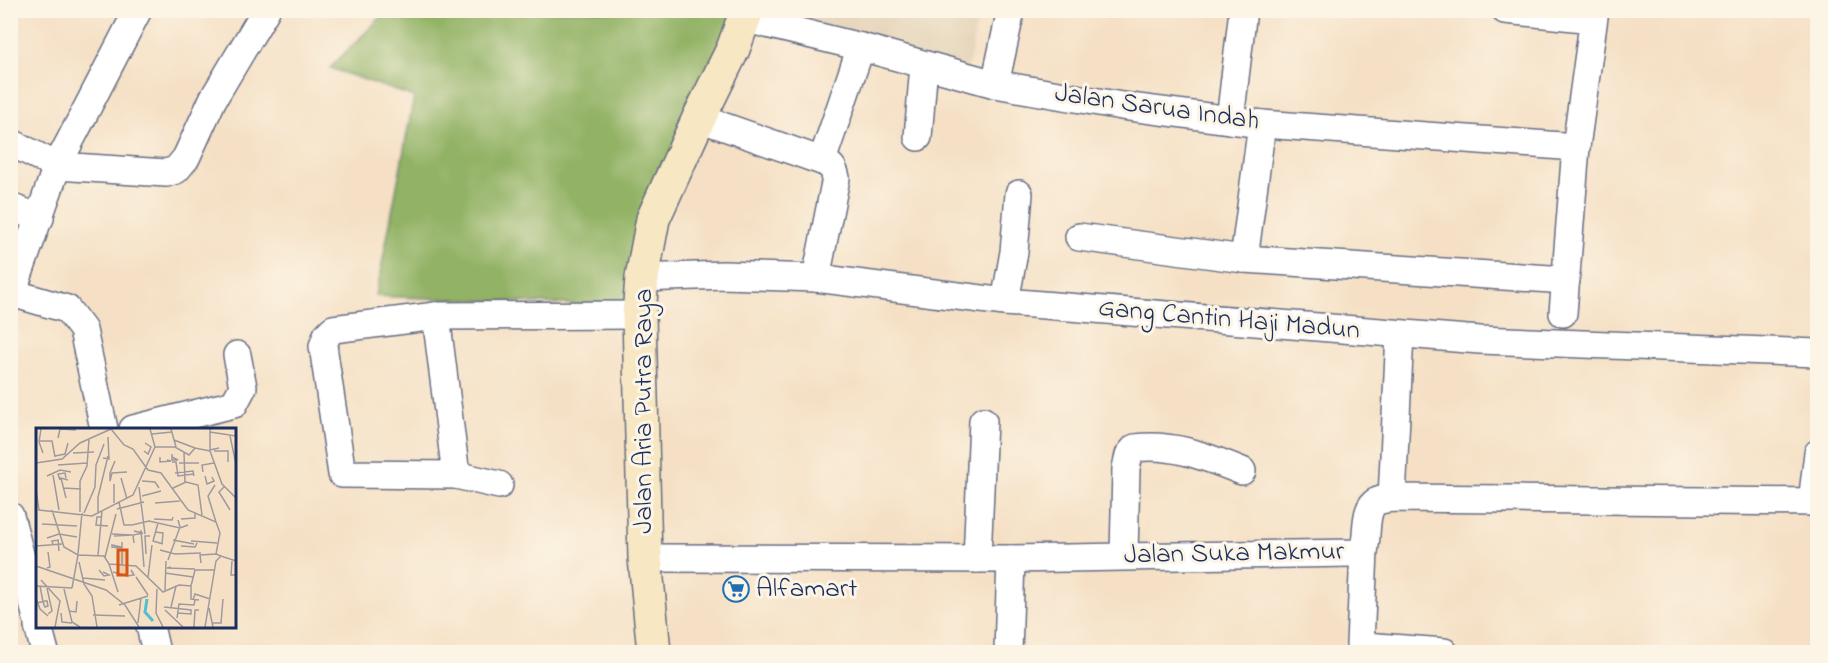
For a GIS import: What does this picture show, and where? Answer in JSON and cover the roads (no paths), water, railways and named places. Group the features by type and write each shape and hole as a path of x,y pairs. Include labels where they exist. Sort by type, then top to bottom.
{"main road":[{"name":"Jalan Aria Putra Raya","path":"654,652 645,558 639,315 642,278 653,219 733,49 746,14"}],"street":[{"path":"104,428 83,330 67,309 11,296 57,166 138,10"},
{"path":"10,142 57,166 166,173 176,170 186,158 213,99 266,10"},
{"path":"995,84 1011,10"},
{"path":"1230,120 1243,10"},
{"path":"1504,10 1594,15 1576,147 1563,313"},
{"name":"Jalan Sarua Indah","path":"746,14 995,84 1122,106 1262,124 1576,147"},
{"path":"822,161 861,47"},
{"path":"918,137 924,65"},
{"path":"699,118 822,161 831,165 835,170 836,178 816,278"},
{"path":"1244,259 1262,124"},
{"path":"1005,302 1014,252 1019,194"},
{"path":"10,207 40,218"},
{"path":"1079,237 1244,259 1566,280"},
{"name":"Gang Cantin Haji Madun","path":"642,278 723,275 816,278 1005,302 1480,340 1818,353"},
{"path":"499,485 456,476 342,474 323,346 327,335 333,329 436,316 639,315"},
{"path":"436,316 456,476"},
{"path":"1400,334 1392,498 1815,502 1818,453"},
{"path":"137,428 234,404 243,387 237,355"},
{"path":"977,559 983,421"},
{"path":"1124,556 1126,468 1129,455 1135,448 1182,449 1242,471"},
{"name":"Jalan Suka Makmur","path":"645,558 1011,559 1364,551 1371,505 1377,501 1392,498"},
{"path":"10,516 36,616"},
{"path":"1364,551 1360,644 1444,652"},
{"path":"1008,652 1011,559"},
{"path":"39,627 45,652"},
{"path":"150,627 156,652"}],"place":[{"name":"Alfamart","path":"736,589"}]}
